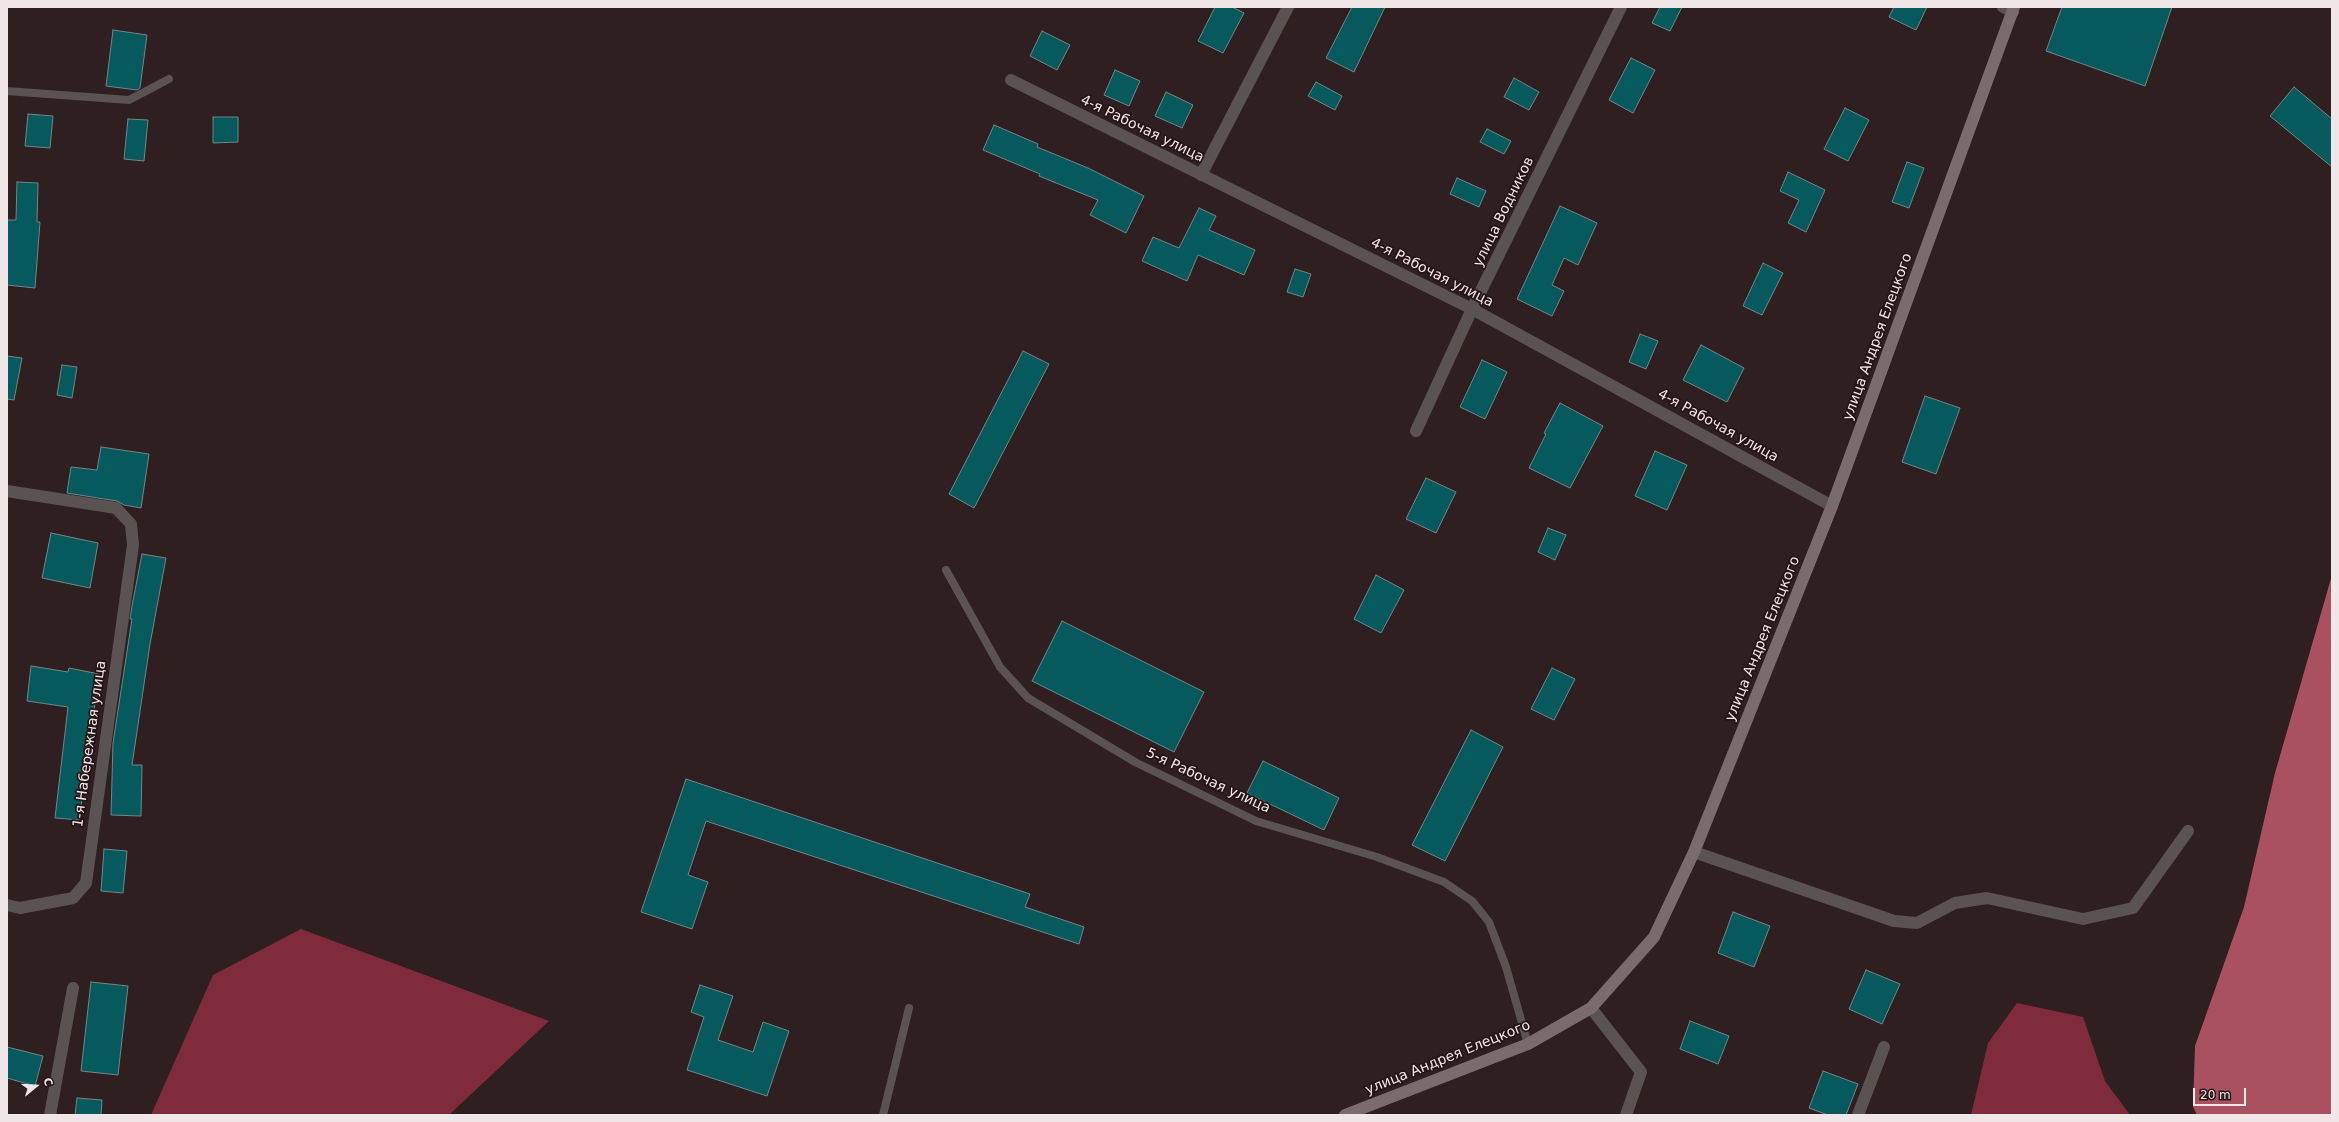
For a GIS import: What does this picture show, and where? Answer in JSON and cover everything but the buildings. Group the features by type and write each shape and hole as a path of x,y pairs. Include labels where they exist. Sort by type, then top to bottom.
{"main road":[{"name":"улица Андрея Елецкого","path":"1345,1115 1528,1044 1591,1008 1654,937 1694,852 1832,506 2010,9"}],"street":[{"path":"1201,175 1288,7"},
{"name":"улица Водников","path":"1416,431 1472,309 1621,7"},
{"name":"4-я Рабочая улица","path":"1011,80 1472,309 1832,506"},
{"name":"1-я Набережная улица","path":"7,491 116,508 131,524 133,545 86,883 73,898 20,908 7,905"},
{"path":"1694,852 1894,921 1917,923 1955,903 1987,898 2083,919 2133,908 2188,831"},
{"path":"50,1115 73,988"},
{"path":"1591,1008 1642,1072 1626,1115"},
{"path":"1858,1115 1884,1047"}],"lane":[{"path":"7,91 129,100 169,79"},
{"name":"5-я Рабочая улица","path":"946,570 1000,667 1028,698 1135,762 1256,821 1377,857 1444,882 1472,901 1490,922 1506,967 1528,1044"},
{"path":"883,1115 909,1008"}],"shaded area":[{"path":"2332,575 2332,1115 2197,1115 2193,1107 2195,1046 2244,907 2275,773"},
{"path":"301,929 549,1021 449,1115 151,1115 213,975"},
{"path":"2017,1003 2083,1017 2105,1081 2130,1115 1971,1115 1988,1043"}]}
